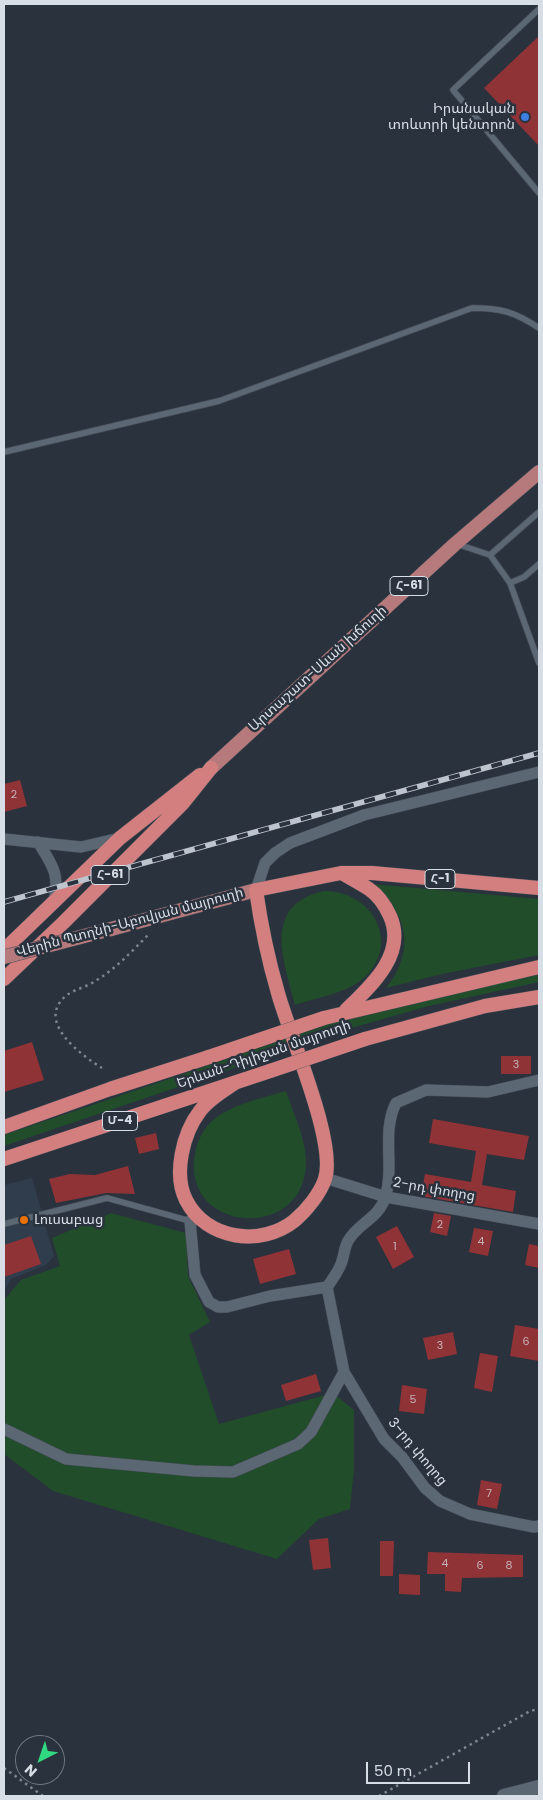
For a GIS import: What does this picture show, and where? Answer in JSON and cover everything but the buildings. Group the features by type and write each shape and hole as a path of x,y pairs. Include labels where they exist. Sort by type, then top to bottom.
{"highway":[{"name":"Հ-61","path":"4,950 120,838 182,788 211,768"},
{"name":"Հ-61","path":"4,979 183,803 211,768"},
{"name":"Հ-1","path":"256,890 341,873 372,872 539,888"},
{"path":"341,873 370,889 386,906 394,926 395,942 389,960 378,976 344,1011"},
{"path":"236,1082 199,1111 185,1142 180,1162 181,1183 186,1201 196,1220 220,1232 237,1237 269,1234 293,1221 304,1211 325,1178 322,1130 278,995 264,941 256,890"},
{"name":"Երևան-Դիլիջան մայրուղի","path":"4,1127 110,1088 344,1011 539,967"},
{"name":"Երևան-Դիլիջան մայրուղի","path":"4,1159 365,1039 485,1006 539,997"}],"main road":[{"name":"Արտաշատ-Սևան խճուղի","path":"211,768 455,544 539,472"},
{"name":"Վերին Պտղնի-Աբովյան մայրուղի","path":"4,957 256,890"}],"street":[{"path":"256,890 265,863 275,853 290,843 364,815 539,772"},
{"path":"4,839 81,847 120,838"},
{"path":"38,842 56,876 58,884 54,901"},
{"path":"196,1220 195,1275 209,1302 218,1307 227,1307 270,1296 327,1287 340,1265 348,1241 381,1209 386,1196 391,1166 388,1128 390,1114 396,1103 426,1090 488,1092 539,1080"},
{"name":"2-րդ փողոց","path":"325,1178 386,1196 539,1224"},
{"name":"3-րդ փողոց","path":"327,1287 344,1372 384,1440 402,1457 425,1488 440,1501 470,1514 534,1527 539,1526"},
{"path":"4,1429 66,1459 194,1471 232,1472 298,1444 311,1432 344,1372"},
{"path":"504,1796 539,1787"}],"lane":[{"path":"539,9 452,90 539,193"},
{"path":"4,452 219,401 472,308 497,308 521,315 539,328"},
{"path":"490,555 539,512"},
{"path":"455,544 490,555 510,583 539,663"},
{"path":"510,583 524,577 539,567"},
{"path":"4,1224 107,1198 196,1220"}],"path":[{"path":"102,1068 77,1052 66,1040 57,1022 58,1007 67,995 95,982 111,969 152,932 163,916"},
{"path":"379,1796 530,1711 539,1709"},
{"path":"4,1768 42,1796"}],"shaded area":[{"name":"Լուսաբաց","path":"32,1178 54,1256 46,1265 11,1279 4,1292 4,1185"}],"green space":[{"path":"371,884 539,899 539,955 442,974 386,988 402,960 404,932 393,906"},
{"path":"324,891 340,893 354,898 366,907 375,918 380,931 381,945 378,959 369,973 354,985 334,994 295,1005 283,953 282,937 284,922 291,909 304,898"},
{"path":"539,972 539,982 429,1006 355,1027 4,1146 4,1135 354,1016"},
{"path":"286,1091 305,1151 306,1160 302,1186 289,1204 270,1215 248,1218 227,1214 209,1203 197,1185 194,1161 199,1139 212,1121 228,1110"},
{"path":"111,1213 186,1233 188,1276 210,1322 189,1335 219,1424 333,1393 354,1410 354,1468 350,1509 319,1519 277,1559 53,1491 4,1454 4,1300 21,1280 60,1266 52,1238"}],"railway":[{"path":"4,902 539,753"}],"place":[{"name":"Իրանական տոևտրի կենտրոն","path":"525,117"},
{"name":"Լուսաբաց","path":"24,1220"}]}
